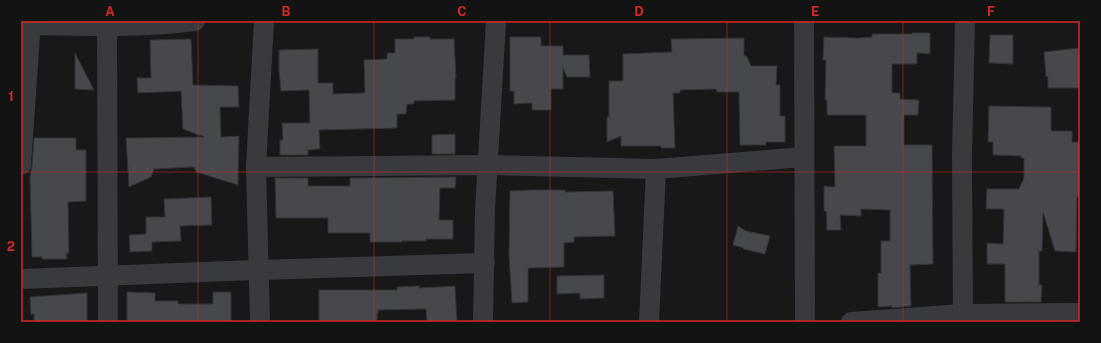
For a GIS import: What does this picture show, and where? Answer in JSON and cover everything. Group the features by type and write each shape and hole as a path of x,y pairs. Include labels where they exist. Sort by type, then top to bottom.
{"street":[{"path":"21,165 27,24 107,26 195,21"},
{"path":"260,322 256,167 264,21"},
{"path":"483,322 485,210 489,166 496,21"},
{"path":"804,21 804,322"},
{"path":"963,318 962,156 965,21"},
{"path":"107,26 108,322"},
{"path":"256,167 489,166 656,169 803,157"},
{"path":"650,322 656,169"},
{"path":"21,280 259,270 485,263"},
{"path":"851,322 1080,313"}],"building":[{"path":"930,33 930,54 917,53 917,64 892,64 892,93 900,93 900,99 919,100 918,115 904,115 904,145 932,145 933,264 910,265 911,306 892,308 892,306 878,307 878,273 881,273 881,241 890,241 890,210 861,209 861,216 840,215 841,230 827,230 826,211 824,211 824,186 835,187 834,146 866,146 866,115 827,115 827,100 825,100 826,60 823,60 824,37 858,38 872,37 872,34"},
{"path":"990,35 1013,35 1013,64 989,63"},
{"path":"414,37 454,39 456,78 455,100 414,101 414,104 407,104 406,114 397,114 397,128 319,130 320,149 308,150 308,155 280,155 280,140 283,140 282,123 310,123 309,90 281,91 279,50 318,49 318,83 333,83 333,94 365,93 364,60 387,59 387,53 395,53 395,39 414,39"},
{"path":"510,37 541,37 541,46 563,46 563,55 589,55 590,77 567,77 563,68 563,89 551,89 551,110 532,110 532,103 514,104 514,91 510,91"},
{"path":"744,38 744,55 747,57 751,66 777,66 776,85 780,85 780,116 785,116 785,142 766,142 766,145 740,145 739,92 717,92 716,89 680,90 680,93 673,93 675,148 661,148 661,146 621,146 621,136 607,142 609,81 623,81 623,54 672,52 671,39"},
{"path":"191,39 193,85 238,86 239,107 220,107 221,137 239,136 238,185 196,172 194,167 154,169 151,177 129,187 126,138 204,137 183,129 181,91 138,93 137,78 151,78 150,40"},
{"path":"1079,48 1080,88 1048,88 1048,76 1046,77 1044,52"},
{"path":"75,53 94,90 75,89"},
{"path":"989,106 1051,107 1051,131 1072,131 1072,142 1080,142 1080,197 1077,197 1076,252 1055,251 1043,212 1042,251 1039,251 1039,285 1042,285 1041,302 1005,302 1005,264 987,264 987,243 1003,244 1004,209 986,209 987,189 1019,189 1024,178 1024,158 1021,158 1021,156 993,155 993,142 988,142"},
{"path":"455,134 455,154 432,154 432,135"},
{"path":"34,138 76,138 76,150 86,150 86,201 68,202 69,253 66,253 67,259 42,259 42,257 32,257 30,177"},
{"path":"456,177 455,188 440,188 439,220 453,220 453,239 370,242 370,233 328,233 328,218 276,218 275,178 308,178 308,186 350,186 350,178"},
{"path":"565,190 565,192 613,191 615,236 574,237 574,242 564,243 564,267 528,268 528,302 512,303 509,255 510,191"},
{"path":"211,197 212,225 180,226 181,241 152,242 152,251 130,252 129,235 146,234 146,217 165,217 164,199"},
{"path":"738,226 746,231 770,236 765,254 733,245"},
{"path":"604,275 604,298 580,299 580,293 557,294 557,276"},
{"path":"420,286 419,288 455,286 457,322 427,322 426,309 378,310 377,322 319,322 319,290 397,290 397,287"},
{"path":"127,292 155,293 155,301 178,301 178,304 213,304 213,292 231,292 231,322 127,322"},
{"path":"87,293 87,322 34,322 34,314 31,315 30,297"}]}
